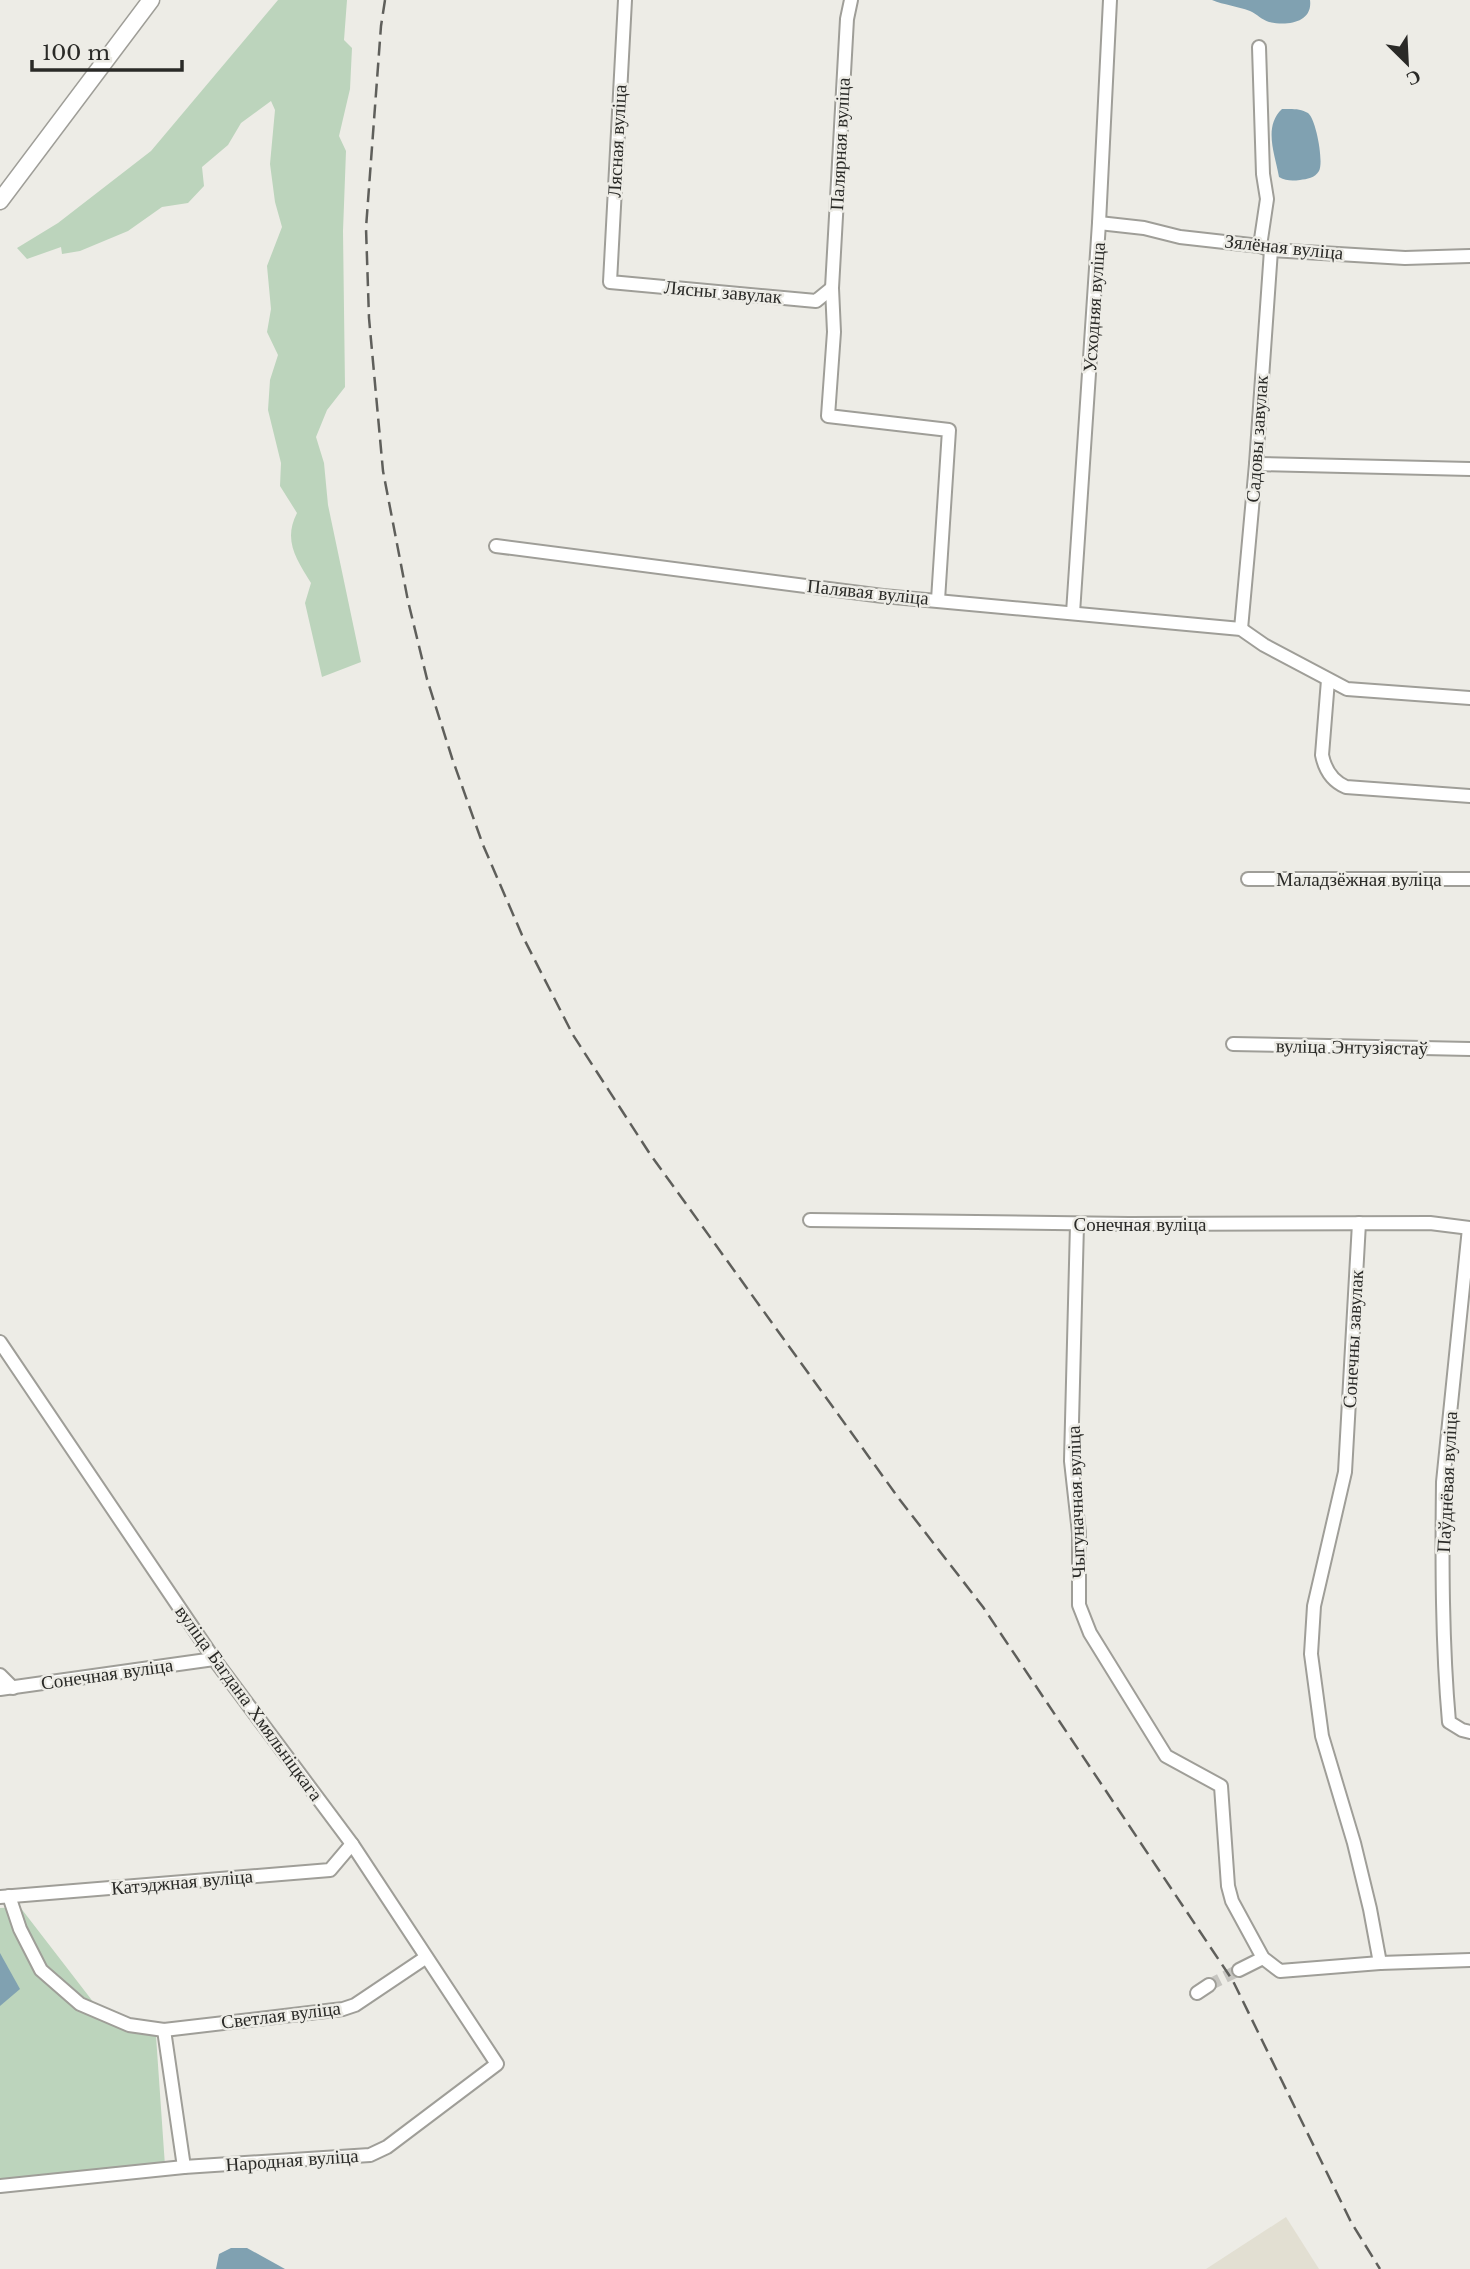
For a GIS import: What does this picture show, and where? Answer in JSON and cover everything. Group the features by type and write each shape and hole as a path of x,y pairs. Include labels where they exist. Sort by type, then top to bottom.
{"street":[{"path":"0,201 151,0"},
{"name":"Лясная вуліца","path":"610,282 625,0"},
{"name":"Палярная вуліца","path":"851,0 847,19 832,288 834,332 828,416 949,430 938,600"},
{"name":"Усходняя вуліца","path":"1073,613 1099,223 1110,0"},
{"name":"Садовы завулак","path":"1241,628 1256,464 1267,199 1263,174 1259,47"},
{"name":"Зялёная вуліца","path":"1099,223 1265,248 1405,258 1470,256"},
{"name":"Лясны завулак","path":"610,282 816,301"},
{"path":"832,288 816,301 834,332"},
{"path":"1256,464 1470,469"},
{"name":"Палявая вуліца","path":"496,546 883,596 1241,628"},
{"path":"1241,628 1264,645 1347,689 1470,698"},
{"path":"1328,680 1322,754 1331,778 1346,787 1470,796"},
{"name":"Маладзёжная вуліца","path":"1248,880 1470,879"},
{"name":"вуліца Энтузіястаў","path":"1234,1044 1470,1049"},
{"name":"Сонечная вуліца","path":"810,1220 1077,1224 1430,1223 1469,1228"},
{"name":"Сонечны завулак","path":"1359,1223 1345,1472 1314,1606 1311,1654 1322,1736 1354,1843 1380,1963"},
{"name":"Чыгуначная вуліца","path":"1077,1224 1071,1461 1079,1533 1079,1605 1090,1633 1166,1756 1221,1786 1228,1886 1232,1901 1263,1958"},
{"name":"Паўднёвая вуліца","path":"1466,1731 1449,1722 1446,1688 1443,1482 1469,1228"},
{"name":"вуліца Багдана Хмяльніцкага","path":"0,1342 214,1659 352,1844 497,2064"},
{"name":"Сонечная вуліца","path":"6,1688 214,1659"},
{"path":"0,1675 6,1688"},
{"name":"Катэджная вуліца","path":"5,1896 330,1870 352,1844"},
{"name":"Светлая вуліца","path":"5,1896 41,1970 80,2004 129,2025 164,2030 343,2009 355,2005 425,1958"},
{"path":"1239,1970 1263,1958 1280,1971 1380,1963 1470,1960"},
{"path":"1197,1993 1209,1985"},
{"path":"164,2030 184,2167"},
{"name":"Народная вуліца","path":"0,2186 184,2167 370,2155 387,2147 497,2064"}],"shaded area":[{"path":"1286,2217 1319,2269 1206,2269"}],"green space":[{"path":"278,0 347,0 344,40 352,48 350,89 339,136 346,151 343,231 345,387 327,410 316,437 324,463 328,505 361,662 322,677 305,603 311,583 296,557 291,541 297,513 280,486 281,463 268,410 270,380 278,355 267,332 271,309 267,266 282,227 275,202 270,164 275,110 271,101 241,123 228,145 202,167 204,186 188,203 162,207 128,231 80,251 62,254 61,247 27,259 17,248 58,223 151,151"},
{"path":"20,1907 94,2003 127,2029 156,2036 165,2166 0,2181 0,1908"}],"water":[{"path":"1212,0 1310,0 1310,8 1303,18 1297,21 1276,23 1266,21 1250,11"},
{"path":"1282,109 1305,111 1314,123 1320,150 1320,166 1319,171 1311,178 1292,181 1279,177 1272,132 1276,116"},
{"path":"0,1953 20,1989 0,2006"},
{"path":"231,2248 247,2248 285,2269 216,2269 219,2254"}],"tunnel":[{"path":"1209,1985 1239,1970"}],"railway":[{"path":"385,0 366,228 369,318 383,471 408,601 427,679 483,845 522,935 573,1035 650,1154 900,1500 983,1607 1233,1981 1351,2222 1380,2269"}]}
